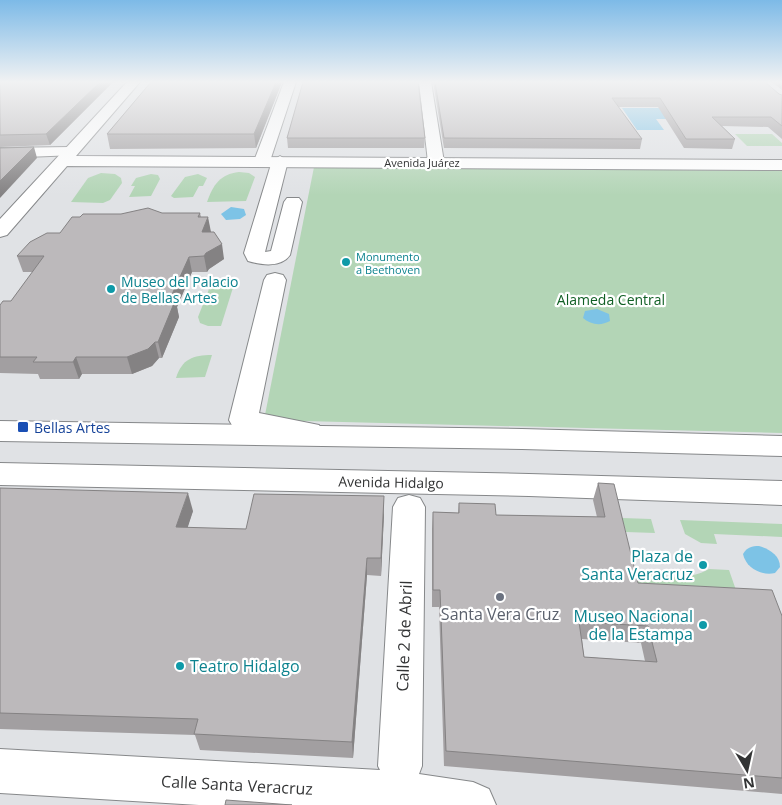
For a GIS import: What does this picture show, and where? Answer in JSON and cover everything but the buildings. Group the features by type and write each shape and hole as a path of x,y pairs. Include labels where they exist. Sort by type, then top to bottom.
{"main road":[{"path":"0,232 7,215 66,157 100,120"},
{"path":"288,177 289,120"},
{"path":"430,120 436,162"},
{"name":"Avenida Juárez","path":"0,152 288,177 436,162 782,165"},
{"path":"275,280 243,420 326,436"},
{"path":"0,430 782,446"},
{"name":"Avenida Hidalgo","path":"0,474 510,484 782,493"},
{"name":"Calle 2 de Abril","path":"409,507 418,790"},
{"name":"Calle Santa Veracruz","path":"0,771 363,792 418,790 473,805"}],"green space":[{"path":"735,134 772,134 782,143 782,146 747,146"},
{"name":"Alameda Central","path":"314,167 782,171 782,433 264,420"},
{"path":"239,172 249,173 255,177 246,201 207,202 218,181 227,175"},
{"path":"101,173 115,174 121,178 122,183 110,200 103,203 71,202 88,178"},
{"path":"151,174 158,175 160,179 151,196 129,197 135,186 131,186 136,178"},
{"path":"198,174 207,178 203,186 199,186 193,197 174,198 171,196 185,177"},
{"path":"236,278 221,326 208,326 200,323 198,317 211,284 219,280"},
{"path":"212,355 205,377 176,378 181,366 189,359"},
{"path":"622,518 651,519 655,533 626,532"},
{"path":"680,520 782,524 782,537 714,534 717,544 701,543 685,534"},
{"path":"709,569 729,570 737,593 639,587 635,570 663,576 681,577 691,576"}],"water":[{"path":"630,120 656,120 664,130 637,130"},
{"path":"231,207 244,209 246,215 240,219 226,220 221,214"},
{"path":"597,309 609,314 610,321 596,324 583,318 585,311"},
{"path":"759,546 770,551 778,559 780,567 775,573 760,572 747,563 743,554 748,548"}],"place":[{"name":"Monumento a Beethoven","path":"346,262"},
{"name":"Museo del Palacio de Bellas Artes","path":"111,289"},
{"name":"Bellas Artes","path":"23,427"},
{"name":"Plaza de Santa Veracruz","path":"703,565"},
{"name":"Santa Vera Cruz","path":"500,597"},
{"name":"Museo Nacional de la Estampa","path":"703,625"},
{"name":"Teatro Hidalgo","path":"180,666"}]}
